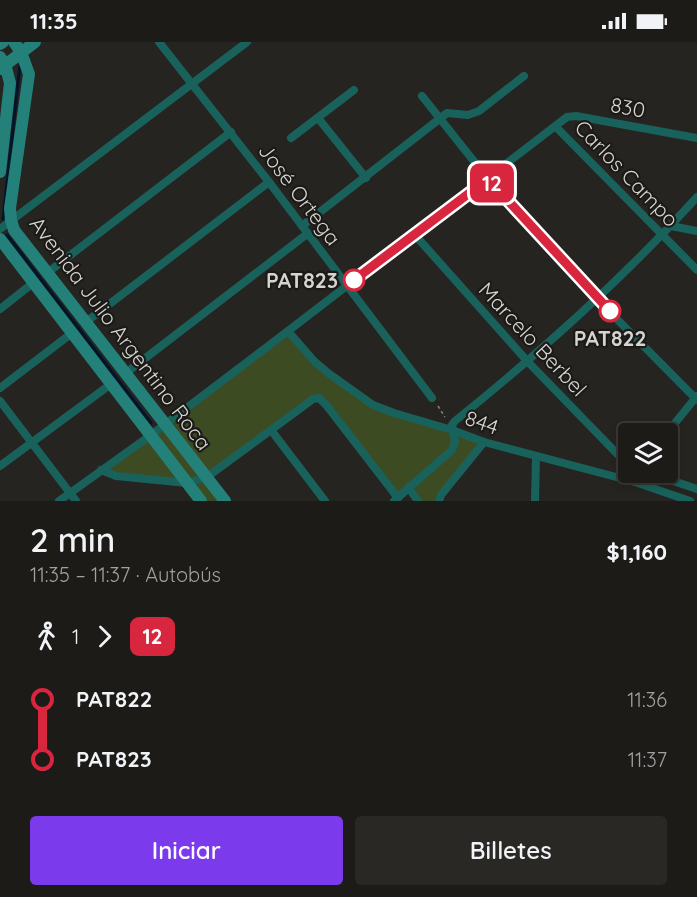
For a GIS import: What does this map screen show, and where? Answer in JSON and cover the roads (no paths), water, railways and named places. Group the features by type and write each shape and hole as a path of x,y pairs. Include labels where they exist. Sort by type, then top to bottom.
{"main road":[{"path":"0,172 10,82 2,63 18,47 35,42"},
{"name":"Avenida Julio Argentino Roca","path":"18,47 29,74 10,208 15,230 225,501"},
{"name":"Avenida Julio Argentino Roca","path":"0,239 201,501"}],"street":[{"name":"José Ortega","path":"159,42 231,132 432,398"},
{"path":"0,229 247,42"},
{"path":"302,226 447,113 468,115 479,111 524,76"},
{"path":"291,138 354,90"},
{"path":"422,96 488,179 598,300 696,398 675,423"},
{"name":"830","path":"58,501 151,435 288,332 567,117 576,116 697,138"},
{"path":"318,118 366,178"},
{"name":"Carlos Campo","path":"556,127 697,270"},
{"path":"47,273 231,132"},
{"path":"86,322 269,182"},
{"path":"101,470 116,476 187,483 207,477 313,399 319,398 327,405 396,500 452,450 455,442 452,428 598,300 697,197"},
{"path":"671,226 697,231"},
{"path":"126,373 307,234"},
{"name":"Marcelo Berbel","path":"415,235 528,362 618,455"},
{"path":"0,309 33,283"},
{"name":"844","path":"288,332 314,361 373,405 394,413 452,428 484,442 618,478"},
{"path":"0,388 72,333"},
{"path":"0,466 111,384"},
{"path":"0,402 76,501"},
{"path":"271,430 325,501"},
{"path":"439,501 441,495 484,442"},
{"path":"535,501 536,456"},
{"name":"844","path":"638,483 690,501"},
{"path":"678,483 697,489"},
{"path":"408,487 418,501"}],"waterway":[{"path":"3,219 20,65"},
{"path":"7,235 151,423"}],"place":[{"name":"PAT823","path":"354,280"},
{"name":"PAT822","path":"610,311"}]}
